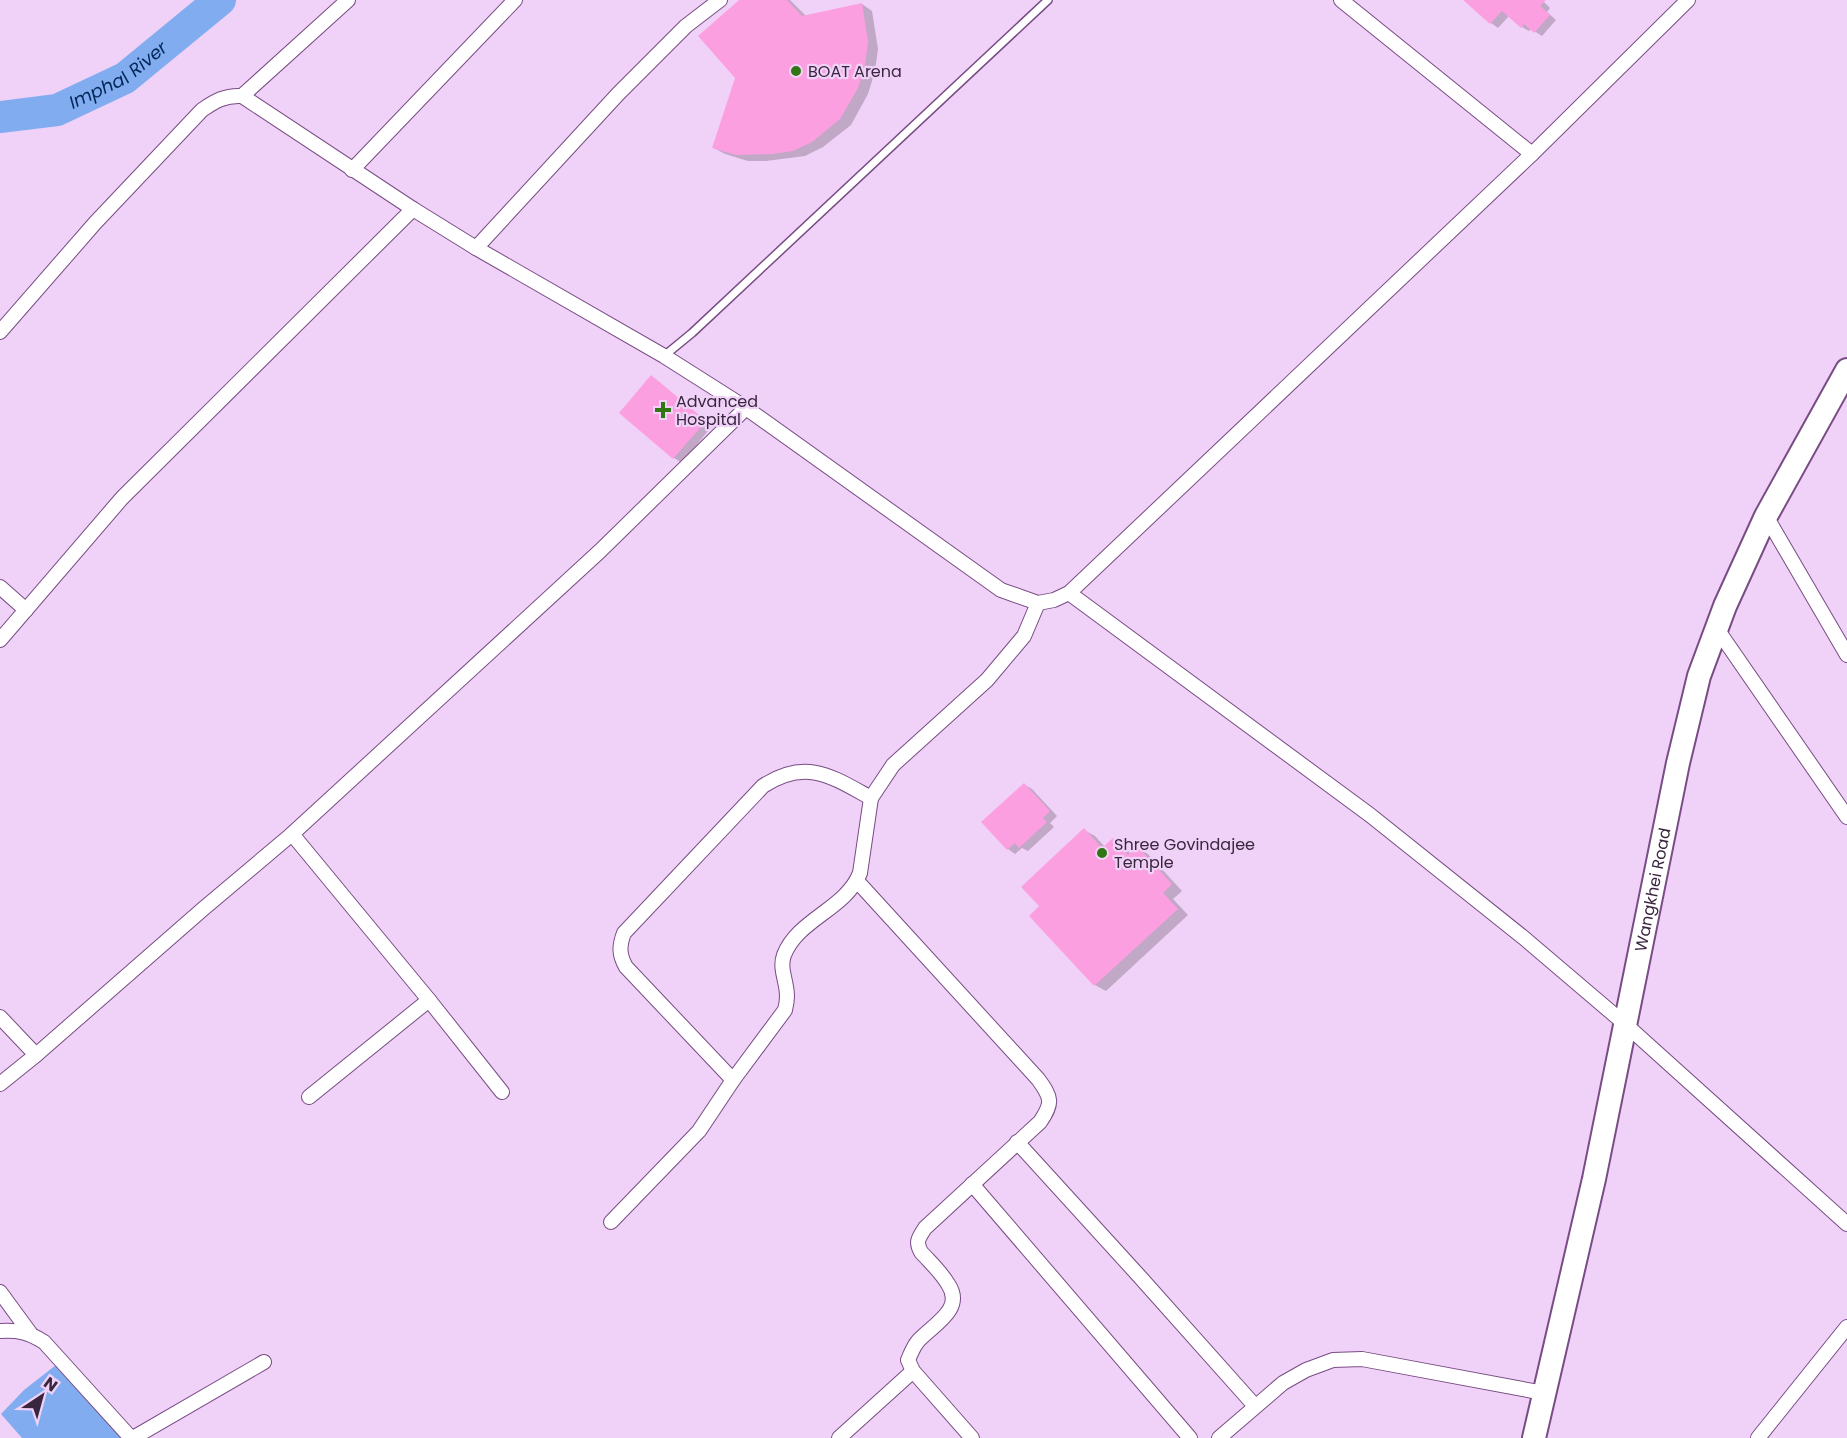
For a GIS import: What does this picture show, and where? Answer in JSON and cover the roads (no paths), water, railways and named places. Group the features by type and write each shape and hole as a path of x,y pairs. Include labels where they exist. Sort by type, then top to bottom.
{"main road":[{"name":"Wangkhei Road","path":"1534,1438 1594,1179 1685,729 1700,676 1725,606 1766,516 1847,370"}],"street":[{"path":"242,96 348,0"},
{"path":"352,171 515,0"},
{"path":"477,248 618,94 686,26 720,0"},
{"path":"1341,0 1532,154"},
{"path":"0,332 95,223 202,111 230,95 242,96 352,171 413,209 664,356 746,408 1001,590 1038,603 1054,600 1069,593 1532,154 1688,0"},
{"path":"0,640 122,498 413,209"},
{"path":"0,1084 292,834 600,551 746,408"},
{"path":"1766,516 1847,655"},
{"path":"0,587 26,610"},
{"path":"1069,593 1370,815 1524,938 1845,1218"},
{"path":"612,1222 699,1131 733,1080 785,1010 787,996 782,970 783,957 795,936 849,891 857,881 871,798 892,765 987,680 1024,636 1038,603"},
{"path":"1717,629 1847,817"},
{"path":"733,1080 626,967 621,958 620,945 624,933 763,786 778,776 807,771 829,776 871,798"},
{"path":"292,834 502,1092"},
{"path":"857,881 1038,1079 1047,1092 1050,1105 1040,1122 925,1228 917,1240 917,1246 921,1252 948,1284 953,1300 946,1316 918,1341 908,1360 913,1371 972,1438"},
{"path":"309,1097 429,1000"},
{"path":"0,1017 36,1055"},
{"path":"1017,1142 1255,1406"},
{"path":"972,1185 1190,1438"},
{"path":"0,1292 30,1333 44,1342 132,1438 264,1362"},
{"path":"1758,1438 1847,1327"},
{"path":"0,1331 13,1330 30,1333"},
{"path":"1219,1438 1283,1383 1306,1370 1333,1360 1362,1359 1544,1393"},
{"path":"839,1438 913,1371"}],"lane":[{"path":"664,356 692,333 1048,0"}],"water":[{"path":"56,1365 121,1438 22,1438 1,1414 24,1390"}],"waterway":[{"name":"Imphal River","path":"0,117 57,110 125,78 220,0"}],"place":[{"name":"BOAT Arena","path":"796,71"},
{"name":"Advanced Hospital","path":"663,410"},
{"name":"Shree Govindajee Temple","path":"1102,853"}]}
